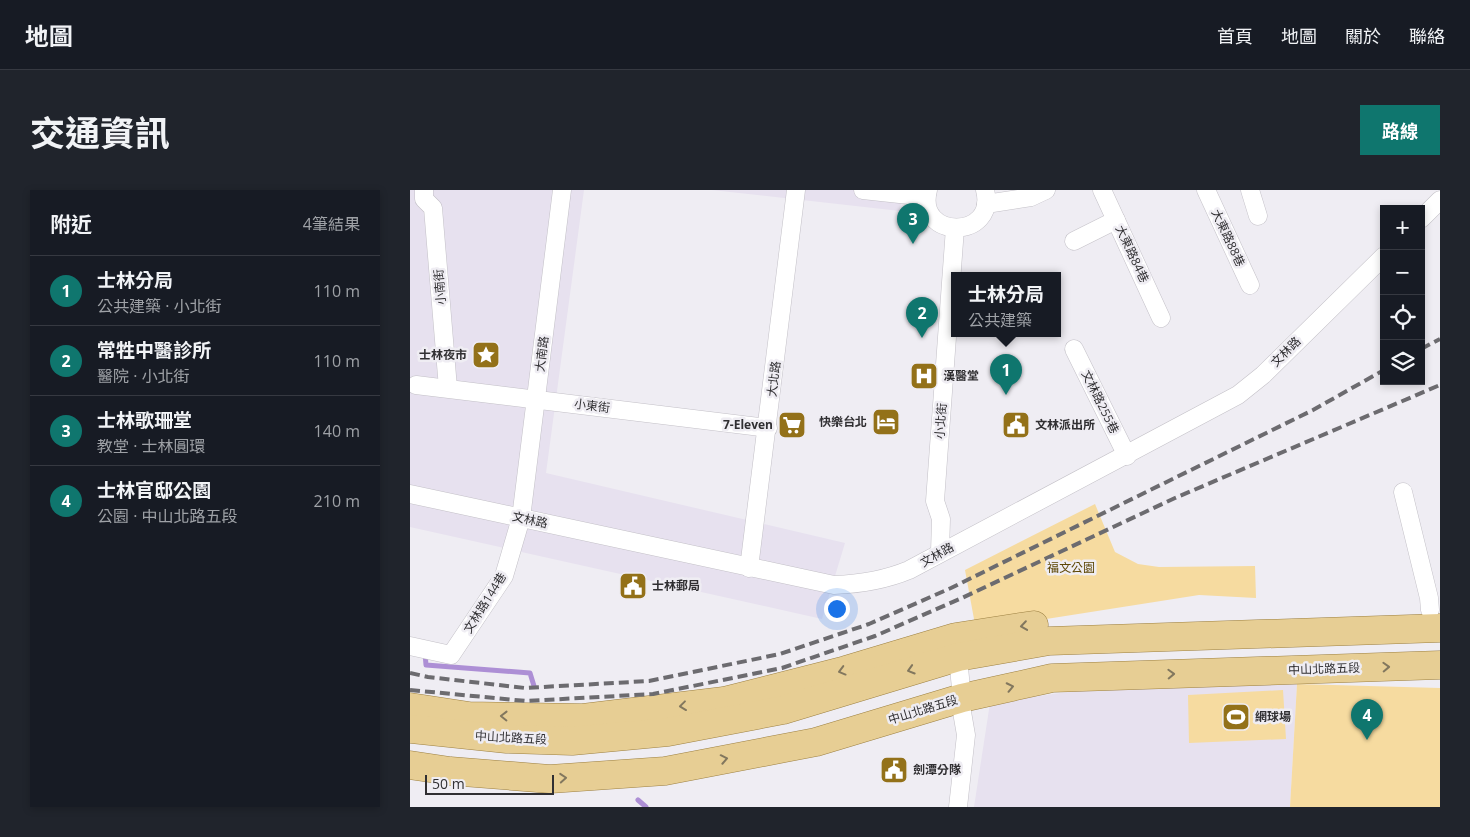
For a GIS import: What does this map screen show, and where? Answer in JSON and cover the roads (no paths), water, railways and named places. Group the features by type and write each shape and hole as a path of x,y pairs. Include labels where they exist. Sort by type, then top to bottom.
{"main road":[{"name":"中山北路五段","path":"410,707 549,729 572,741 668,732 783,710 959,667 1049,641 1437,616"},
{"name":"中山北路五段","path":"410,765 450,771 550,779 665,770 816,742 863,726 959,667 1053,659 1440,645"},
{"name":"中山北路五段","path":"959,667 1052,678 1440,665"},
{"name":"中山北路五段","path":"410,744 452,751 548,756 668,749 787,726 863,726"},
{"name":"中山北路五段","path":"410,729 497,738 549,729"}],"street":[{"name":"小南街","path":"424,190 424,199 433,208 448,388"},
{"name":"大南路","path":"521,518 562,190"},
{"name":"大北路","path":"750,568 796,190"},
{"path":"863,190 909,195 928,192 927,202 933,217 939,223 956,228 972,224 978,219 985,197 1031,197 1046,190"},
{"name":"大東路84巷","path":"1102,190 1161,318"},
{"name":"大東路88巷","path":"1206,190 1250,285"},
{"path":"1250,190 1258,216"},
{"path":"1425,215 1440,200"},
{"path":"1074,241 1116,220"},
{"name":"小北街","path":"953,272 956,228"},
{"name":"文林路","path":"410,494 834,585 858,584 909,570 940,552 1127,456 1238,395 1263,374 1380,260"},
{"name":"小北街","path":"940,552 941,519 935,501 951,293"},
{"name":"文林路255巷","path":"1074,349 1127,456"},
{"name":"小東街","path":"416,385 768,428"},
{"path":"1403,492 1429,598 1437,616"},
{"name":"文林路144巷","path":"410,646 451,656 504,576 521,518"},
{"path":"958,807 966,735 962,712 959,667"}],"waterway":[{"path":"425,653 426,665 530,673 534,686"},
{"path":"638,800 646,807"}],"railway":[{"path":"1425,347 1440,339"},
{"path":"410,673 428,677 525,688 649,681 780,654 869,624 951,588 1313,410 1380,372"},
{"path":"410,690 526,701 653,694 782,668 875,636 962,598 1175,498 1440,385"}],"place":[{"name":"士林歌珊堂","path":"913,244"},
{"name":"常牲中醫診所","path":"922,338"},
{"name":"士林夜市","path":"486,355"},
{"name":"漢醫堂","path":"924,376"},
{"name":"士林分局","path":"1006,395"},
{"name":"快樂台北","path":"886,422"},
{"name":"7-Eleven","path":"792,425"},
{"name":"文林派出所","path":"1016,425"},
{"name":"士林郵局","path":"633,586"},
{"name":"網球場","path":"1236,717"},
{"name":"士林官邸公園","path":"1367,740"},
{"name":"劍潭分隊","path":"894,770"}],"park label":[{"name":"福文公園","path":"1071,568"}]}
